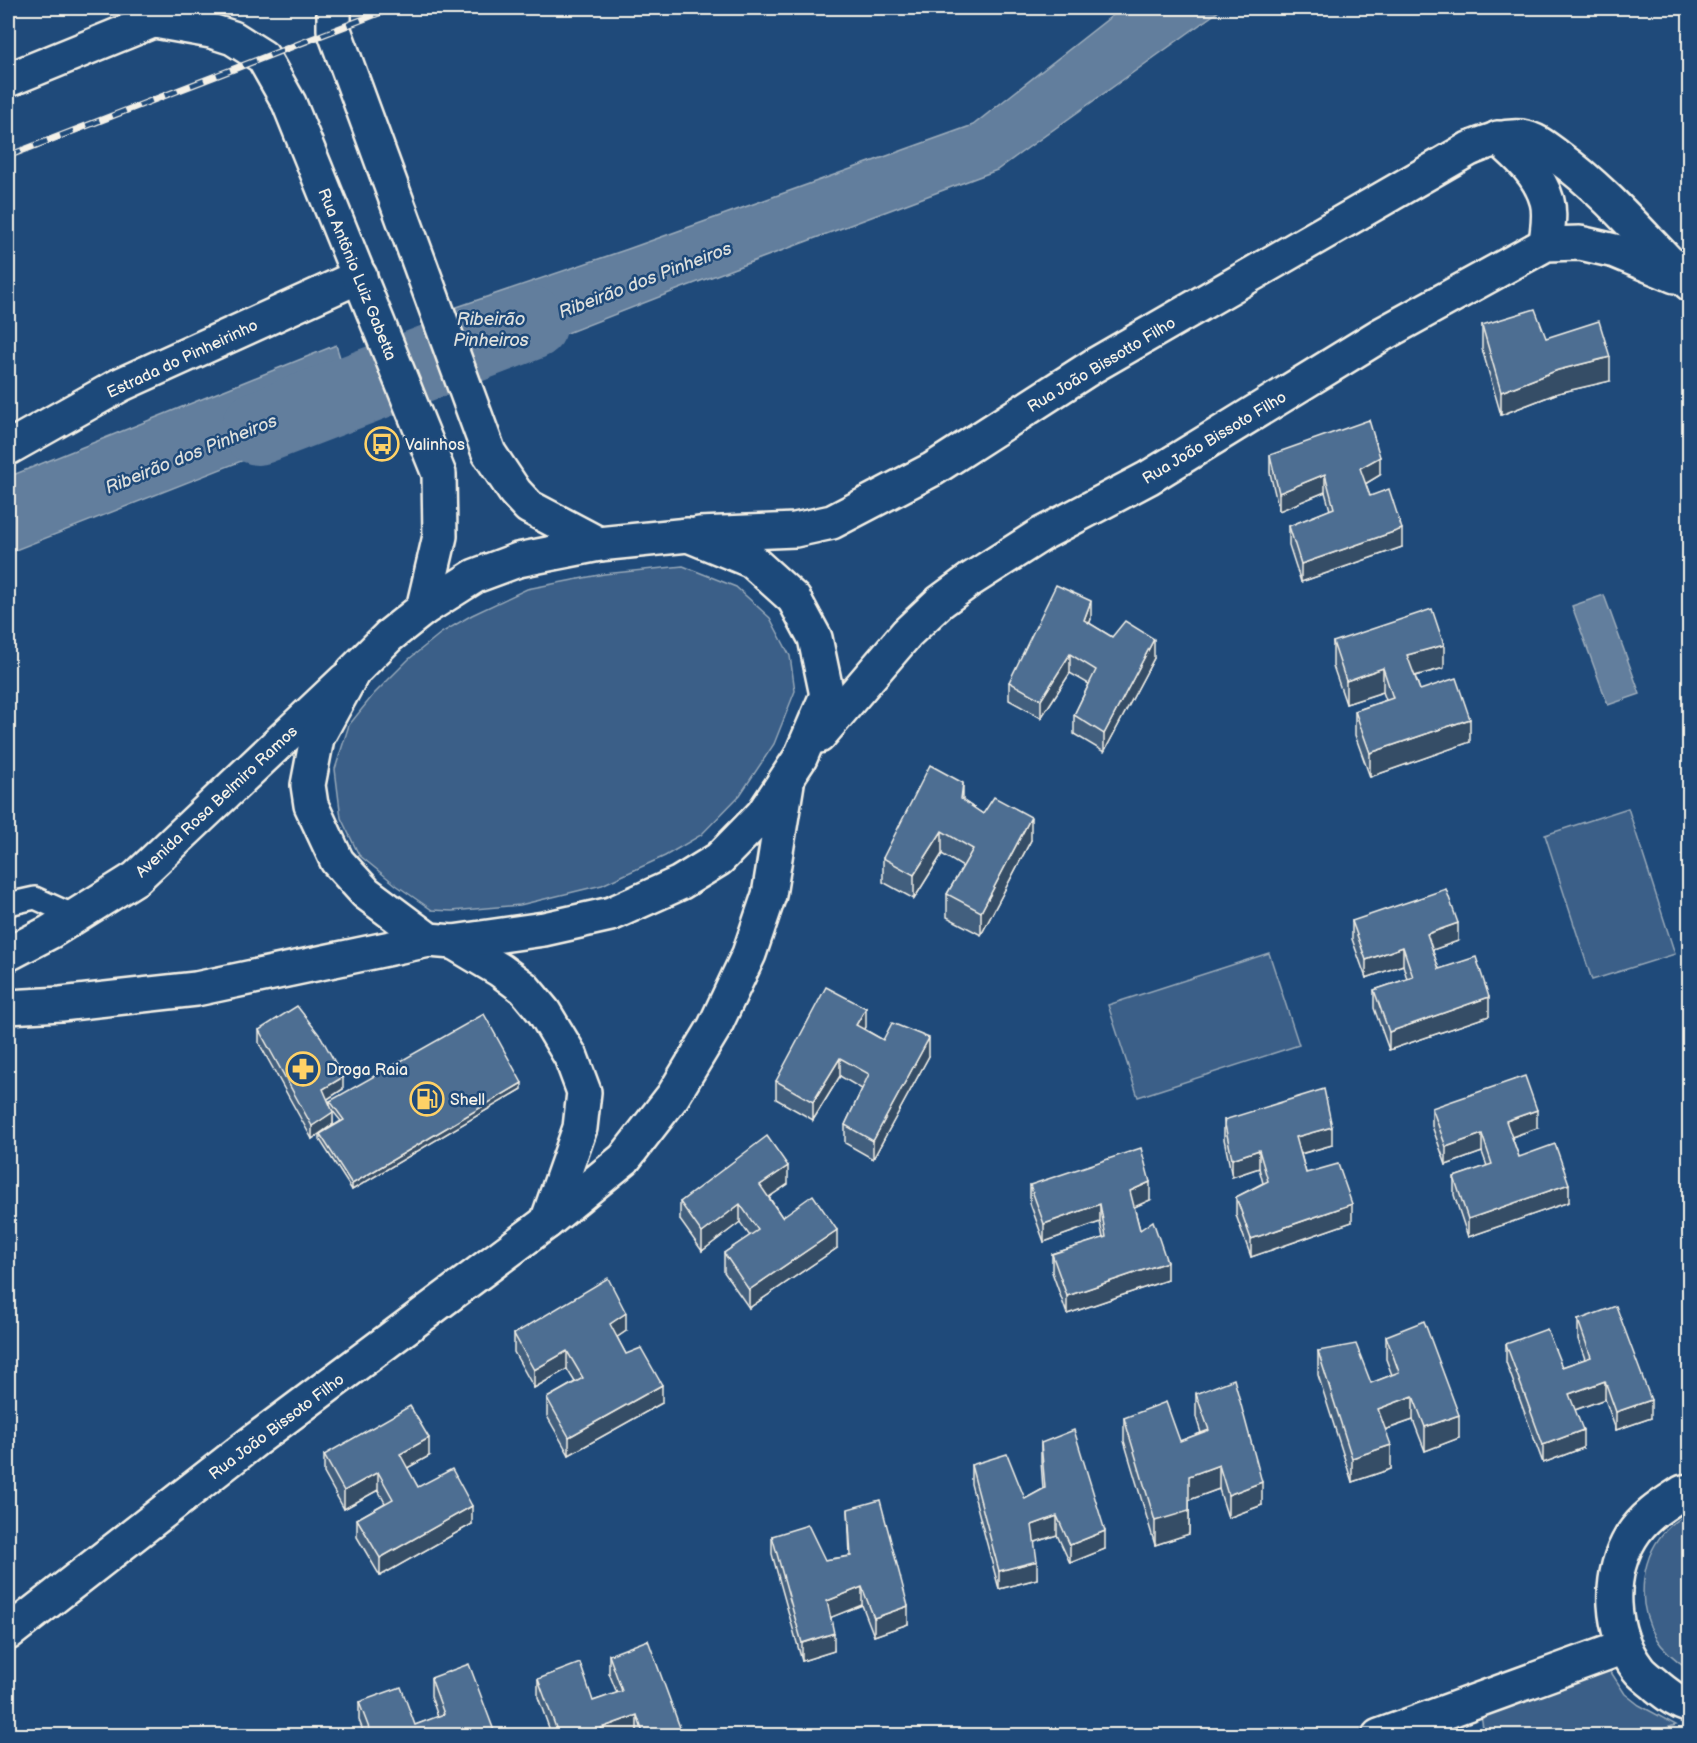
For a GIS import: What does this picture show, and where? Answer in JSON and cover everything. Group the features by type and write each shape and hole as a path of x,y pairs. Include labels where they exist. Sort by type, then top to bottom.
{"main road":[{"path":"8,80 186,8"},
{"path":"334,8 334,30 489,453 515,492 529,507 599,544"},
{"name":"Rua Antônio Luiz Gabetta","path":"155,21 233,38 263,57 289,102 439,474 440,536 423,609"},
{"path":"1498,138 1524,137 1537,142 1578,171 1605,195 1687,282"},
{"path":"1498,138 1517,154 1537,179 1547,201 1549,218 1545,244"},
{"name":"Rua João Bissotto Filho","path":"688,535 795,530 832,522 933,469 1093,366 1469,149 1498,138"},
{"name":"Rua João Bissoto Filho","path":"441,941 544,929 611,914 680,883 719,859 763,814 794,767 907,633 940,602 969,580 1042,534 1148,477 1379,336 1545,244 1580,243 1615,251 1687,282"},
{"name":"Estrada do Pinheirinho","path":"8,448 120,385 363,285"},
{"name":"Rua João Bissoto Filho","path":"8,1633 254,1441 547,1222 624,1159 673,1096 714,1028 749,954 770,895 794,767 827,695 815,638 794,599 752,561 688,535 599,544 518,560 476,576 423,609 389,636 353,672 317,738 308,785 311,805 337,861 366,893 441,941 500,970 524,988 544,1012 571,1057 584,1092 580,1128 547,1222"},
{"name":"Avenida Rosa Belmiro Ramos","path":"8,954 50,932 135,878 353,672"},
{"path":"8,1007 61,1004 196,989 441,941"},
{"path":"1689,1491 1683,1492 1650,1514 1631,1538 1616,1575 1614,1597 1624,1647 1639,1671 1677,1702 1689,1706"},
{"path":"1378,1736 1455,1723 1624,1647"}],"lane":[{"path":"8,904 35,898 75,916"}],"shaded area":[{"path":"683,566 736,587 770,618 790,656 795,691 774,744 740,795 701,835 665,856 602,885 520,905 452,911 432,910 359,855 341,818 335,769 349,725 374,694 409,659 441,633 472,615 527,589 604,574"},
{"path":"1628,808 1675,954 1592,980 1545,835"},
{"path":"1269,953 1299,1045 1138,1097 1108,1005"},
{"path":"1689,1513 1689,1669 1671,1655 1656,1638 1649,1624 1643,1595 1644,1579 1652,1550 1670,1526"},
{"path":"1607,1666 1625,1694 1639,1705 1676,1725 1643,1735 1484,1735 1481,1714"}],"water":[{"name":"Ribeirão Pinheiros","path":"1122,8 1223,8 997,170 682,288 473,370 448,310 628,249 973,125"},
{"path":"336,345 358,415 8,553 8,477"},
{"path":"1604,595 1640,694 1608,705 1572,606"}],"building":[{"path":"1535,309 1546,338 1599,321 1610,357 1558,370 1501,392 1482,325"},
{"path":"1369,420 1380,457 1360,468 1370,496 1389,489 1402,529 1301,564 1289,526 1334,508 1325,474 1279,493 1270,455"},
{"path":"1056,585 1091,601 1084,620 1112,637 1125,621 1154,639 1104,734 1074,715 1096,670 1070,654 1041,700 1009,682"},
{"path":"1432,609 1444,645 1407,655 1420,690 1456,678 1470,719 1370,753 1355,711 1393,698 1383,668 1346,681 1333,642"},
{"path":"930,765 963,783 961,799 983,814 994,797 1031,817 981,912 947,894 973,849 942,831 914,875 883,858"},
{"path":"1446,889 1458,923 1427,934 1439,969 1476,957 1489,997 1389,1032 1374,990 1413,977 1403,947 1366,960 1352,921"},
{"path":"826,987 866,1008 856,1025 883,1040 892,1023 929,1038 873,1141 845,1125 869,1074 840,1058 813,1102 776,1081"},
{"name":"Droga Raia","path":"297,1006 321,1037 343,1077 323,1089 333,1112 312,1126 259,1030"},
{"name":"Shell","path":"484,1014 522,1083 352,1184 320,1134 344,1120 330,1101"},
{"path":"1525,1076 1537,1110 1506,1121 1519,1157 1555,1144 1569,1184 1468,1219 1454,1177 1492,1164 1482,1134 1446,1147 1432,1108"},
{"path":"1324,1089 1332,1127 1296,1137 1306,1173 1338,1164 1352,1204 1251,1239 1236,1197 1268,1181 1259,1150 1232,1159 1224,1120"},
{"path":"767,1136 788,1166 760,1185 782,1217 813,1195 837,1230 749,1290 724,1253 758,1230 740,1204 702,1233 680,1202"},
{"path":"1141,1148 1150,1182 1130,1191 1140,1230 1153,1221 1167,1262 1067,1296 1052,1254 1106,1237 1100,1204 1044,1224 1030,1185"},
{"path":"608,1278 626,1313 610,1324 626,1354 641,1348 662,1385 569,1437 547,1398 583,1378 567,1351 534,1370 514,1334"},
{"path":"1616,1306 1651,1400 1616,1412 1605,1381 1569,1394 1583,1430 1543,1445 1506,1344 1547,1329 1562,1367 1591,1357 1578,1320"},
{"path":"1424,1321 1459,1415 1425,1427 1413,1396 1378,1409 1391,1445 1352,1458 1318,1351 1356,1344 1371,1383 1399,1372 1386,1336"},
{"path":"1234,1379 1262,1482 1228,1495 1219,1465 1189,1476 1189,1511 1155,1521 1124,1418 1166,1402 1180,1441 1209,1430 1196,1394"},
{"path":"410,1406 429,1438 400,1454 418,1487 452,1469 472,1506 380,1558 357,1519 393,1499 378,1472 344,1491 324,1455"},
{"path":"1074,1430 1105,1531 1070,1545 1057,1516 1032,1525 1037,1561 999,1571 971,1465 1007,1454 1025,1499 1045,1488 1041,1443"},
{"path":"880,1500 908,1606 874,1618 862,1587 827,1601 834,1633 802,1643 772,1536 808,1525 825,1560 851,1556 848,1509"},
{"path":"648,1640 682,1733 677,1736 644,1736 637,1715 601,1728 604,1736 559,1736 538,1679 580,1663 593,1701 622,1691 609,1655"},
{"path":"469,1664 496,1736 372,1736 359,1702 401,1687 415,1725 444,1714 431,1678"}],"waterway":[{"name":"Ribeirão dos Pinheiros","path":"258,428 531,323"}],"railway":[{"path":"8,156 392,8"}],"place":[{"name":"Valinhos","path":"382,444"},
{"name":"Droga Raia","path":"303,1069"},
{"name":"Shell","path":"427,1099"}]}
